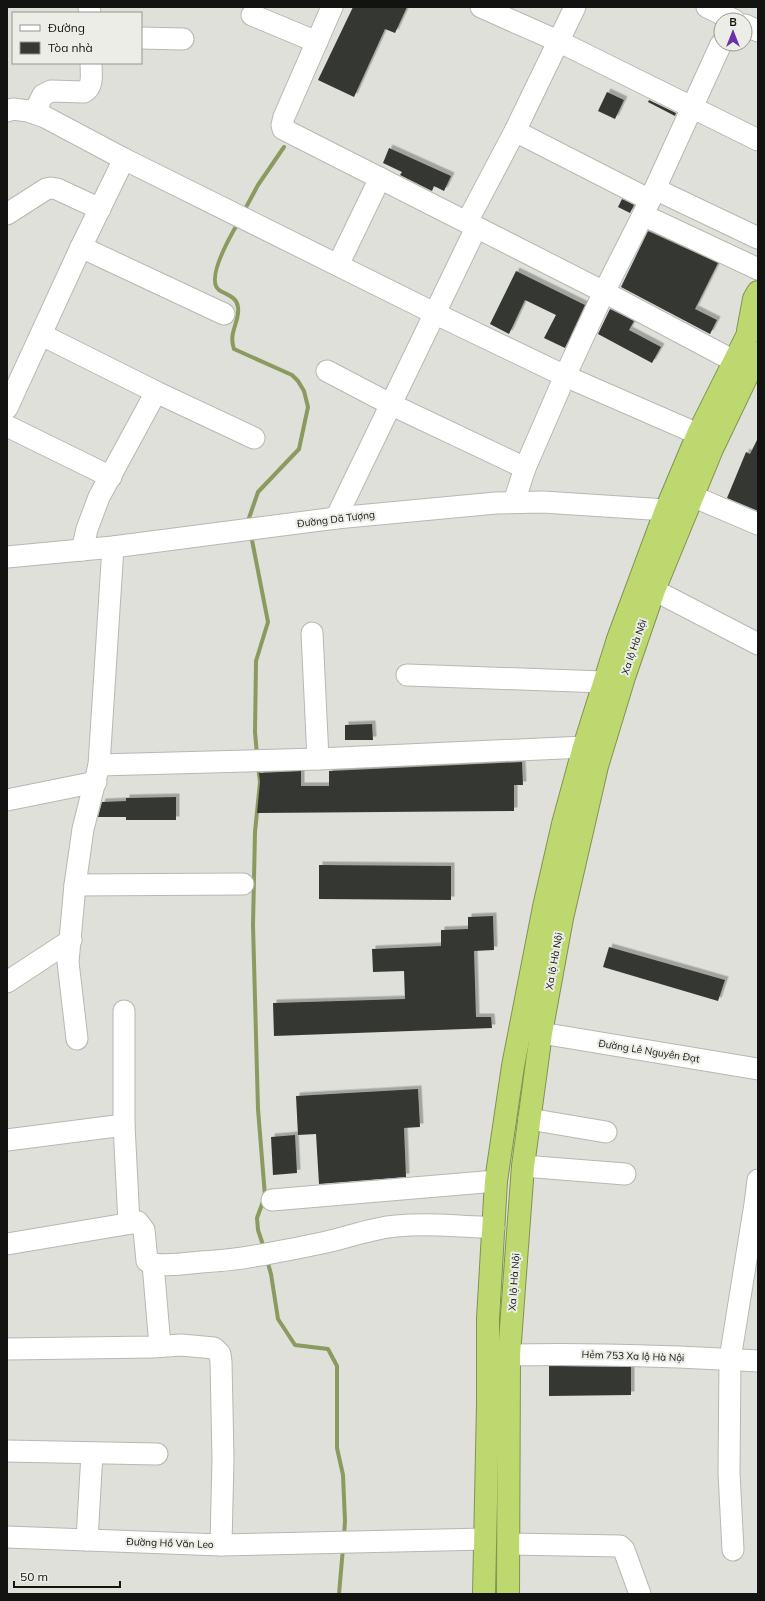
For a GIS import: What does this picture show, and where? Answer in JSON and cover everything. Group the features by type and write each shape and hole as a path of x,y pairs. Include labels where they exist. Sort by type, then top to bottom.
{"highway":[{"path":"484,1594 488,1404 488,1319 496,1181 521,1021 546,900 584,748 603,682 666,510 698,434 751,359 754,299 758,292"},
{"name":"Xa lộ Hà Nội","path":"508,1594 509,1355 523,1166 540,1033 562,918 597,766 624,677 654,590 692,496 751,359"}],"street":[{"path":"332,7 284,117 282,125 284,129 604,292 751,359"},
{"path":"481,7 558,41 758,140"},
{"path":"336,518 434,313 471,225 575,7"},
{"path":"708,7 721,12"},
{"path":"252,14 317,42"},
{"path":"142,38 183,39"},
{"path":"514,502 525,468 565,376 604,292 650,201 717,52"},
{"path":"34,113 43,95 50,91 84,92 89,89 91,84 92,64"},
{"path":"7,111 13,109 34,113 45,117 124,159 434,313 565,376 698,434"},
{"path":"515,131 650,201 758,269"},
{"path":"7,408 42,335 81,247 124,159"},
{"path":"338,264 380,178"},
{"path":"7,214 46,189 51,188 57,189 100,209"},
{"path":"650,201 758,238"},
{"path":"81,247 224,314"},
{"path":"42,335 156,392 254,438"},
{"path":"327,371 390,404 525,468"},
{"path":"82,550 92,514 156,392"},
{"path":"7,426 111,477"},
{"path":"692,496 758,524"},
{"name":"Đường Dã Tượng","path":"7,556 113,547 336,518 514,502 543,502 666,510"},
{"path":"77,1039 68,962 75,885 83,829 97,774 113,547"},
{"path":"654,590 758,644"},
{"path":"312,634 318,759"},
{"path":"407,675 603,682"},
{"path":"7,800 97,774 243,761 584,748"},
{"path":"75,885 243,884"},
{"path":"7,982 71,940"},
{"path":"124,1011 124,1125 129,1223"},
{"name":"Đường Lê Nguyên Đạt","path":"540,1033 758,1069"},
{"path":"529,1119 606,1132"},
{"path":"7,1140 124,1125"},
{"path":"523,1166 625,1174"},
{"path":"733,1550 729,1473 730,1359 758,1180"},
{"path":"272,1200 496,1181"},
{"path":"7,1244 138,1222 144,1230 147,1259 153,1264 224,1261 322,1243 396,1226 494,1228"},
{"path":"153,1264 160,1346"},
{"path":"7,1349 181,1345 214,1348 220,1354 221,1370 223,1458 221,1545"},
{"name":"Hẻm 753 Xa lộ Hà Nội","path":"509,1355 570,1354 758,1361"},
{"path":"7,1451 157,1454"},
{"path":"87,1540 92,1453"},
{"name":"Đường Hồ Văn Leo","path":"7,1537 221,1545 484,1540"},
{"path":"509,1544 620,1546 624,1550 640,1594"}],"building":[{"path":"353,7 407,7 395,33 385,29 354,97 318,80"},
{"path":"607,92 624,100 615,119 598,111"},
{"path":"649,100 676,113 675,116 648,102"},
{"path":"389,148 451,176 444,191 434,186 432,191 400,175 402,172 383,163"},
{"path":"622,199 634,205 630,213 618,207"},
{"path":"648,231 718,263 695,309 717,320 710,334 621,287"},
{"path":"516,271 585,305 565,348 544,338 556,315 525,300 509,334 490,324"},
{"path":"610,309 634,321 629,330 661,347 652,363 598,334"},
{"path":"758,438 758,511 727,498 746,452 750,454"},
{"path":"372,724 373,740 345,740 345,725"},
{"path":"522,762 523,785 514,785 514,811 257,813 260,782 259,773 301,771 301,786 329,786 329,771"},
{"path":"176,797 176,820 126,820 126,817 98,817 102,802 126,801 126,798"},
{"path":"319,865 451,866 451,900 319,899"},
{"path":"493,916 494,950 474,951 476,1017 491,1017 492,1028 274,1036 273,1003 405,999 404,971 373,972 372,949 441,946 441,930 468,929 468,917"},
{"path":"609,947 725,980 718,1001 603,967"},
{"path":"418,1089 420,1127 404,1128 406,1177 319,1184 316,1134 298,1135 296,1096"},
{"path":"295,1135 297,1173 273,1175 271,1137"},
{"path":"549,1366 631,1367 631,1395 549,1396"}],"waterway":[{"path":"244,211 258,185 284,147"},
{"path":"238,223 221,257 215,277 219,290 236,301 238,307 232,337 234,349 292,375 304,391 308,407 299,449 258,492 249,518 250,523"},
{"path":"251,535 268,622 256,661 255,732 257,755"},
{"path":"258,766 260,782 255,832 253,925 258,1109 265,1196 257,1218 258,1230 264,1248"},
{"path":"267,1260 271,1274 278,1319 295,1345 328,1349 337,1366 337,1448 343,1475 345,1521 344,1537"},
{"path":"339,1594 343,1548"}]}
